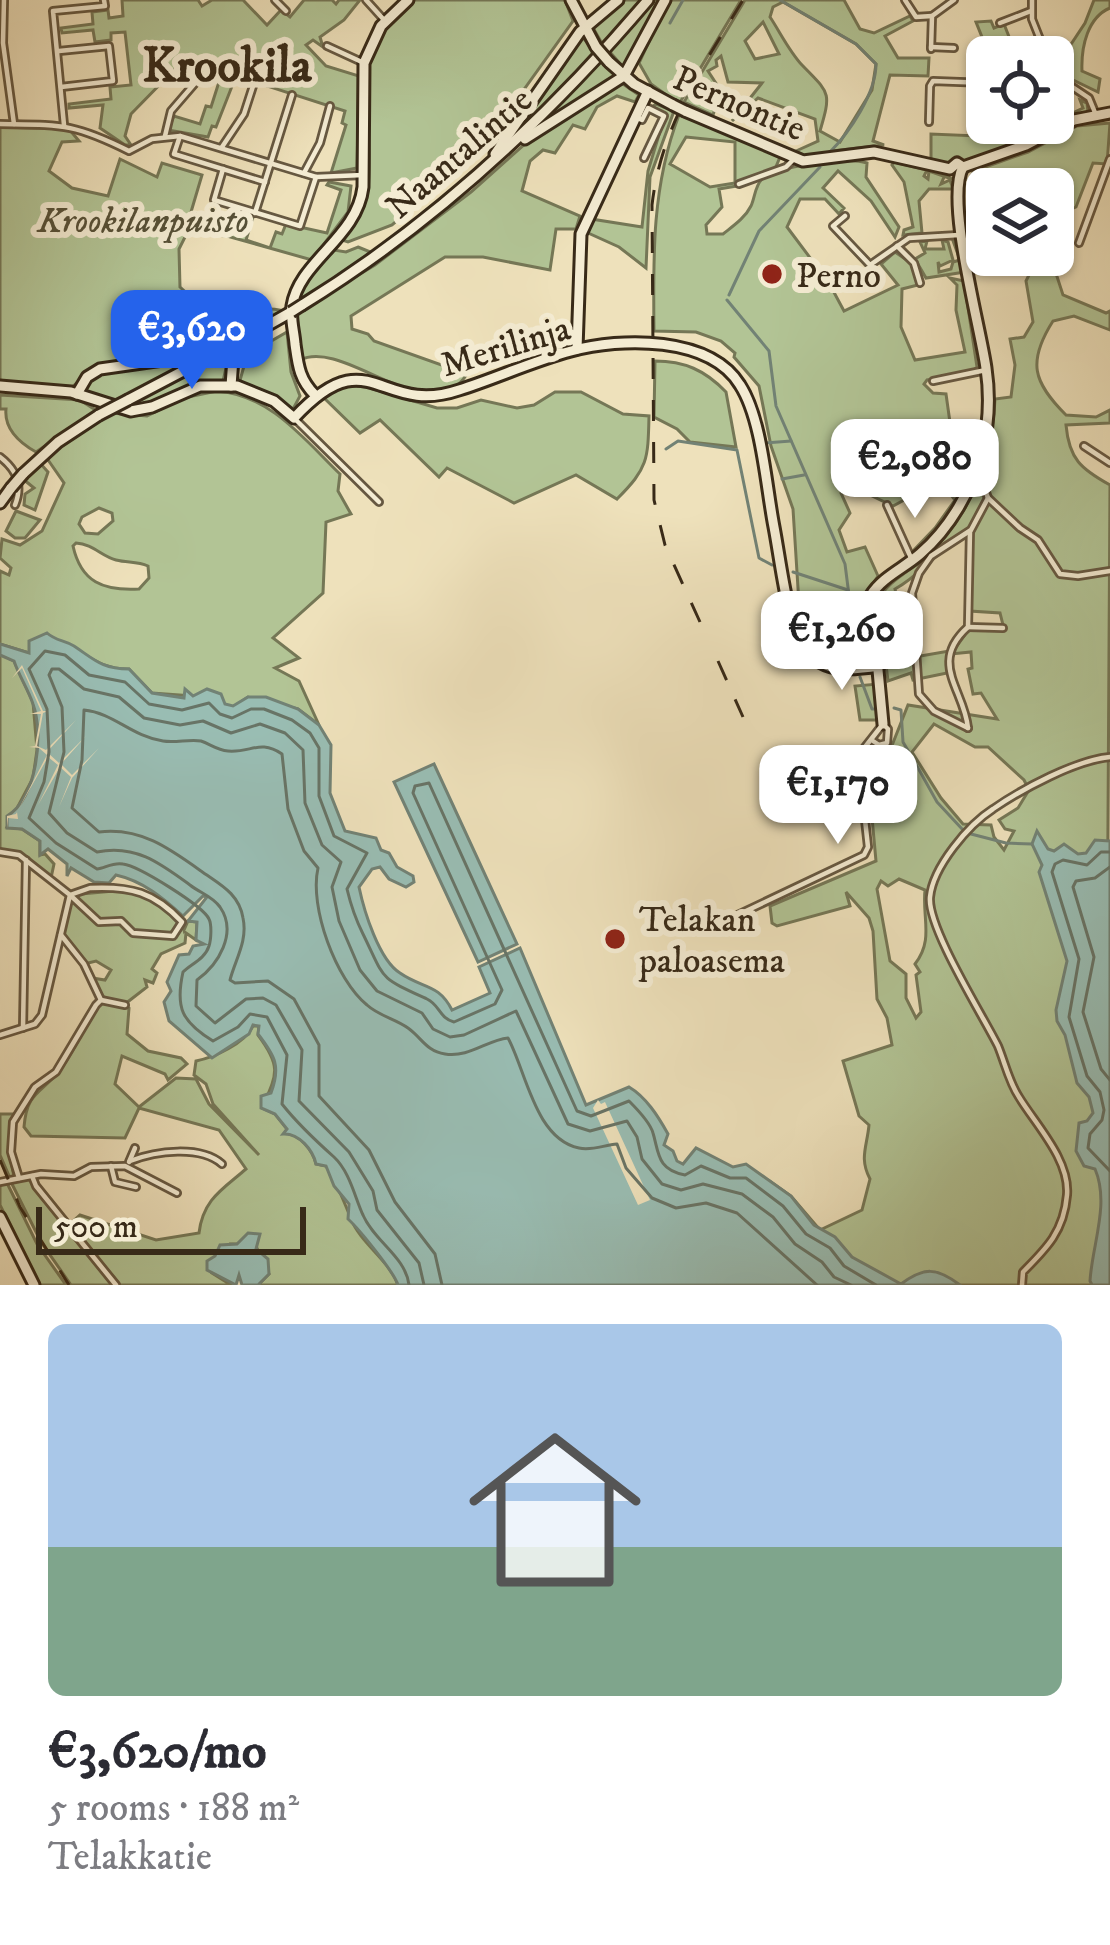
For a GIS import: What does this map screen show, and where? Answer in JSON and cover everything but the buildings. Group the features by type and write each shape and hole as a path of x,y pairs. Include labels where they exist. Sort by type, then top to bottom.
{"street":[{"path":"4,0 3,43 14,124"},
{"path":"64,125 53,11 105,6 104,0"},
{"path":"275,0 286,11"},
{"path":"366,0 385,21"},
{"path":"294,418 315,395 299,373 293,302 302,282 334,246 363,194 364,63 385,21 408,0"},
{"name":"Pernontie","path":"572,0 610,60 685,111 795,158 823,160 874,152 958,170"},
{"path":"478,176 586,27 618,0"},
{"path":"506,152 627,71 665,0"},
{"path":"905,0 916,16 932,16 954,0"},
{"path":"1032,0 1040,36"},
{"name":"Naantalintie","path":"259,330 398,241 478,176 574,84 645,3"},
{"path":"1000,22 1031,11"},
{"path":"932,16 932,48 954,48"},
{"path":"58,51 109,46 113,81 61,87"},
{"path":"326,46 364,63"},
{"path":"928,122 933,81 966,82"},
{"path":"165,136 171,111 196,82"},
{"path":"222,147 244,114 254,83"},
{"path":"577,350 581,234 645,88"},
{"path":"1074,88 1089,98 1096,115"},
{"path":"255,213 292,95"},
{"path":"304,173 320,142 330,106"},
{"path":"635,117 642,120 648,108 664,116 644,158"},
{"path":"707,929 866,854 858,759 883,724 870,603 880,583 912,560 957,509 977,469 987,427 986,370 962,235 958,170 1017,149 1068,123 1110,112"},
{"path":"0,124 64,125 102,136 127,151 165,136 179,136 316,176 363,175"},
{"path":"179,136 174,154 265,182"},
{"path":"739,184 786,167 795,158"},
{"path":"1079,243 1110,159"},
{"path":"224,170 214,200 300,226 316,176"},
{"path":"845,216 833,226 866,263 876,265 914,236 962,235"},
{"path":"897,246 914,262 920,283"},
{"path":"0,503 58,442 259,330"},
{"path":"77,394 87,377 100,369 191,356 259,330"},
{"path":"231,386 234,344"},
{"name":"Merilinja","path":"315,395 333,383 354,379 400,393 439,395 604,345 684,347 710,356 743,389 752,415 800,643 828,667 879,666"},
{"path":"933,381 986,370"},
{"path":"0,386 77,394 121,410 138,411 191,388 231,386 265,396 294,418 379,502"},
{"path":"1084,446 1110,463"},
{"path":"0,457 12,468 20,487 15,505"},
{"path":"977,469 988,498 1038,540 1060,574 1078,577 1110,571"},
{"path":"970,530 968,627 953,642 947,664 968,728 934,711 919,694 918,638 911,598 915,580 931,556 970,530 988,498"},
{"path":"887,505 912,560"},
{"path":"968,627 1003,628"},
{"path":"873,741 887,743 888,729 883,724"},
{"path":"1022,1285 1023,1272 1059,1232 1067,1182 1037,1121 1013,1087 932,920 930,896 944,862 984,815 1028,788 1110,757"},
{"path":"0,852 26,860 99,922 121,921 134,933 173,936 182,922 161,900 136,889 91,888 70,895"},
{"path":"23,1028 26,860"},
{"path":"0,1035 35,1024 42,1016 70,895"},
{"path":"61,934 85,964 101,1000"},
{"path":"101,1000 125,1005"},
{"path":"19,1178 11,1152 13,1122 35,1087 56,1072 101,1000"},
{"path":"128,1164 135,1148"},
{"path":"0,1182 74,1176 91,1168 128,1164 142,1156 202,1152 222,1165"},
{"path":"128,1164 176,1193"},
{"path":"111,1166 112,1180 136,1187"},
{"path":"32,1176 116,1285"},
{"path":"0,1217 34,1285"}],"green space":[{"path":"122,0 198,0 202,6 212,0 243,0 267,25 281,10 290,17 304,0 336,4 360,0 344,20 320,37 323,47 313,40 306,45 326,66 359,76 357,168 331,173 346,125 342,123 345,111 236,76 208,137 168,130 174,116 200,124 219,82 201,76 199,82 191,81 193,74 176,68 131,114 125,136 131,145 100,128 103,105 69,108 69,104 111,99 110,87 131,85 125,32 95,42 93,30 62,33 61,28 93,24 92,12 108,10 109,18 123,16"},
{"path":"413,0 565,0 573,21 482,148 392,225 348,242 342,240 362,210 368,190 369,67 390,23"},
{"path":"621,0 643,0 604,47 592,26"},
{"path":"651,0 663,0 623,67 609,51"},
{"path":"668,0 741,0 679,104 651,84 639,63"},
{"path":"745,0 844,0 860,29 874,33 910,16 913,21 885,36 898,58 929,58 928,76 890,75 873,141 884,145 833,151 828,157 807,157 796,151 818,141 815,119 758,98 732,121 762,83 728,82 721,56 708,71 721,91 713,115 684,102","holes":["783,2 856,44 876,64 872,90 840,142 820,131 826,94 770,17 773,7","763,22 779,54 755,59 745,41"]},
{"path":"1094,0 1110,0 1110,8 1091,25 1083,52 1082,71 1100,79 1098,92 1074,80 1074,40"},
{"path":"991,21 994,28 1004,24 1009,36 982,36 976,22"},
{"path":"581,35 597,55 503,147"},
{"path":"601,60 618,78 531,132"},
{"path":"620,82 639,95 635,102 617,96 597,107 585,129 573,125 555,153 543,150 530,161 522,191 580,216 576,229 556,229 550,270 483,257 445,257 351,316 352,329 374,341 467,374 451,389 431,393 410,389 339,361 318,356 300,360 295,313 375,265 471,192 534,136"},
{"path":"1080,100 1087,103 1088,112 1074,118 1074,112 1083,108"},
{"path":"656,104 674,111 650,177 646,268 619,247 586,232 591,219 642,227 648,171 665,115 652,107"},
{"path":"679,115 780,157 775,169 719,189 722,207 706,225 707,234 723,234 738,222 762,179 770,174 813,164 867,163 866,177 899,227 895,237 871,201 838,171 823,188 844,208 839,214 825,199 800,199 787,227 844,311 898,285 881,264 895,252 911,263 918,285 902,289 901,327 915,360 965,352 956,310 957,285 950,278 964,281 977,367 970,374 924,384 933,393 946,394 954,451 973,456 976,449 980,451 961,494 914,556 910,554 955,500 951,495 954,485 939,481 893,506 852,482 841,493 850,513 839,530 847,552 865,547 878,576 866,594 875,662 841,664 835,656 813,651 818,628 807,623 799,604 793,509 771,446 759,386 721,341 696,332 654,331 656,221","holes":["686,137 735,142 735,183 710,187 670,164"]},
{"path":"1110,123 1107,164 1093,163 1076,207 1074,168 983,168 1043,144 1074,144 1077,126"},
{"name":"Krookilanpuisto","path":"0,127 69,129 79,141 62,142 49,171 72,188 108,196 120,159 157,177 162,163 202,175 191,212 228,223 234,208 254,214 246,240 270,248 276,232 282,234 286,224 327,233 341,190 327,185 329,182 351,186 348,212 312,260 227,236 202,234 190,227 179,249 180,287 194,300 220,310 285,311 261,324 188,351 86,375 70,389 0,382"},
{"path":"931,134 966,135 966,144 1018,144 971,160 931,162"},
{"path":"894,162 927,170 924,176 928,179 929,171 944,176 941,184 950,180 953,189 929,189 919,201 922,233 903,235 913,227 904,182"},
{"path":"952,238 958,239 965,272 926,278 915,259 925,253 920,242 927,241 925,249 944,249 942,240 948,242 953,260 940,266 938,262 939,272 960,260"},
{"path":"358,247 373,253 296,305 304,283 334,250"},
{"path":"1028,276 1057,276 1063,295 1110,311 1110,330 1074,316 1053,321 1039,348 1037,371 1046,392 1066,415 1096,417 1110,410 1110,423 1066,425 1078,462 1110,485 1106,1157 1110,1285 881,1285 861,1279 768,1180 791,1196 820,1230 862,1210 870,1179 864,1158 869,1125 859,1116 843,1061 892,1045 887,1018 877,999 873,931 869,918 846,892 850,906 777,926 772,923 770,906 876,861 867,763 871,756 889,753 908,705 997,719 981,693 973,694 968,669 972,668 971,652 951,654 969,629 1004,629 1000,613 970,611 971,532 895,589 909,658 949,651 947,673 913,680 911,673 888,681 878,600 942,541 967,505 984,465 995,399 1011,397 1015,365 1010,339 1024,337 1033,322","holes":["934,724 975,747 988,747 1029,790 1018,808 999,820 1005,829 1014,831 1004,850 991,825 963,824 912,752","899,879 925,890 926,937 915,964 920,972 916,975 921,1012 916,1018 906,998 906,974 890,961 877,889 881,881 888,886"]},
{"path":"287,332 291,372 300,396 292,411 239,384 247,355"},
{"path":"214,350 113,403 83,392 96,374"},
{"path":"225,352 229,355 223,381 150,406 121,407"},
{"path":"655,361 694,368 726,392 736,447 690,442 654,417"},
{"path":"345,385 437,408 481,400 517,408 534,405 555,392 581,392 623,414 649,416 647,453 635,479 617,499 576,475 514,503 447,468 439,477 380,420 360,433 322,396"},
{"path":"217,391 253,401 299,433 340,474 338,491 351,514 326,522 323,593 273,638 299,658 275,668 299,681 319,725 298,709 248,697 233,707 193,696 152,693 129,669 113,668 59,643 31,648 29,653 0,644 0,571 9,575 11,568 0,558 2,539 20,545 42,531 64,483 46,457 111,413 147,416 183,398","holes":["99,508 112,513 113,521 98,534 85,533 79,524 82,517","76,543 116,560 148,566 149,578 139,589 104,586 82,568 73,546"]},
{"path":"0,395 80,400 97,411 36,452 10,429 6,409 0,409"},
{"path":"39,462 48,472 35,510 24,505 25,494 34,488 23,479"},
{"path":"16,511 40,520 25,538 6,531"},
{"path":"0,654 14,661 33,702 37,750 33,778 7,827 22,829 40,841 40,855 54,864 51,878 19,855 0,852"},
{"path":"878,684 881,711 877,720 860,720 855,686"},
{"path":"136,889 165,904 184,930 188,921 197,922 196,940 186,933 185,943 161,954 152,969 157,973 153,983 145,980 147,987 125,1004 129,1008 127,1034 148,1051 181,1058 187,1064 168,1080 165,1074 122,1056 115,1084 139,1107 176,1078 196,1079 209,1104 259,1155 213,1104 206,1084 194,1075 196,1061 228,1049 259,1026 258,1035 275,1071 262,1108 275,1114 287,1129 285,1133 305,1144 316,1164 326,1166 356,1228 398,1285 258,1285 269,1274 255,1244 230,1244 212,1273 231,1285 120,1285 70,1224 80,1215 156,1240 199,1233 210,1203 246,1169 219,1130 139,1108 125,1138 31,1136 24,1127 32,1099 66,1062 101,1000 92,978 105,980 111,970 96,961 84,964 61,935 70,895"},
{"path":"0,1114 18,1114 9,1150 14,1177 10,1178 0,1155"},
{"path":"26,1179 113,1285 71,1285 41,1242 11,1182"},
{"path":"7,1183 37,1244 66,1285 40,1285 0,1205 0,1184"}],"water":[{"path":"47,633 105,665 129,669 152,693 184,698 185,689 193,696 207,689 233,706 248,697 266,697 298,709 319,725 331,745 330,793 345,831 376,838 397,867 413,876 414,882 406,887 389,879 380,867 372,869 359,887 374,934 392,967 435,991 452,1010 490,993 479,967 520,948 586,1105 629,1087 660,1120 668,1134 664,1145 677,1161 683,1164 696,1148 733,1167 746,1164 791,1196 814,1225 835,1237 852,1257 901,1284 930,1271 960,1285 398,1285 348,1219 349,1204 326,1166 316,1164 304,1143 283,1134 287,1129 275,1114 261,1108 261,1096 271,1093 276,1068 258,1034 259,1026 253,1025 249,1034 212,1058 169,1021 164,1002 171,991 167,982 179,955 204,944 196,940 197,922 188,921 207,897 183,916 152,891 126,878 116,875 109,883 94,882 71,868 67,876 67,864 48,849 40,855 40,841 22,829 7,828 7,816 17,808 31,781 38,732 31,698 14,661 0,655 0,644 29,653 29,641"},
{"path":"434,764 517,944 478,962 394,782"},
{"path":"1037,831 1054,851 1064,844 1078,854 1086,853 1095,840 1110,841 1110,1285 1090,1281 1101,1196 1095,1169 1084,1166 1076,1151 1079,1123 1093,1113 1089,1097 1077,1083 1057,1021 1067,961 1032,844"},
{"path":"248,1233 260,1234 256,1249 268,1259 269,1274 258,1285 242,1285 239,1275 236,1285 207,1270 207,1261 220,1245 237,1244"}],"pier":[{"path":"22,665 43,711 48,711 43,713 37,746 46,750 76,720 47,752 59,763 86,736 61,764 72,775 99,748 72,778 59,807 71,777 60,767 38,805 58,765 48,757 18,811 47,755 29,747 35,746 41,714 30,714 41,711 22,668 12,678"},
{"path":"598,1100 605,1102 650,1200 638,1205 593,1108"}],"waterway":[{"path":"670,23 683,0"},
{"path":"780,0 856,44 876,64 860,112 829,153"},
{"path":"729,295 759,231 820,167"},
{"path":"727,300 769,351 776,406 845,564 857,658"},
{"path":"666,449 678,441 737,450 759,558 772,565"},
{"path":"765,443 791,441"},
{"path":"782,479 804,475"},
{"path":"793,572 848,590"},
{"path":"860,677 872,709 877,709"},
{"path":"894,708 901,710 903,742 910,754"},
{"path":"913,759 937,802 963,830"},
{"path":"971,834 1032,844"}],"railway":[{"path":"700,622 665,545 654,500 652,205 674,123 743,0"},
{"path":"718,661 743,717"},
{"path":"0,1160 20,1207 69,1285"}],"place":[{"name":"Perno","path":"772,274"},
{"name":"Telakan paloasema","path":"615,939"}],"district":[{"name":"Krookila","path":"227,64"}]}
